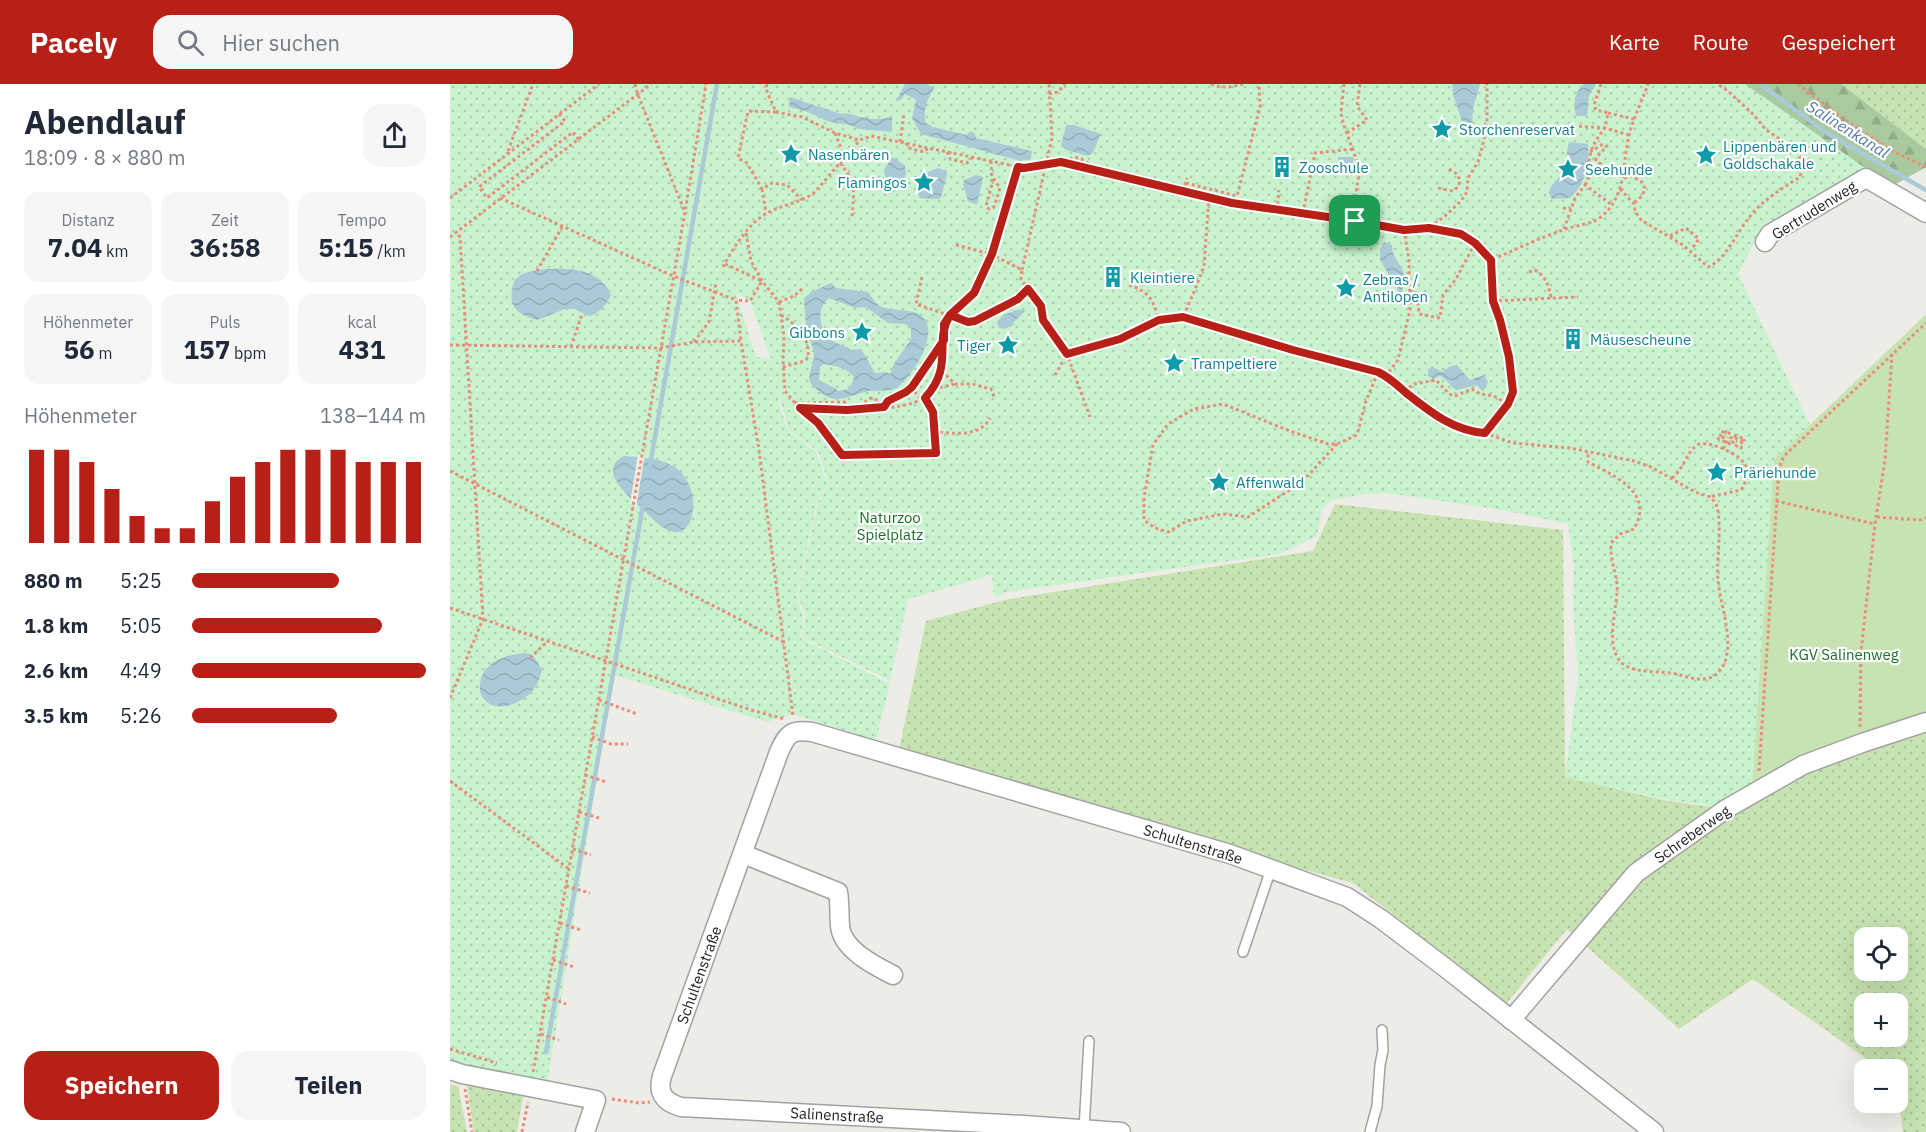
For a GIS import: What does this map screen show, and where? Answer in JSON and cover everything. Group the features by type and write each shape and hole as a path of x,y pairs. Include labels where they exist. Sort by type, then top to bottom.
{"street":[{"name":"Gertrudenweg","path":"1765,242 1770,234 1866,178 1926,213"},
{"name":"Schreberweg","path":"1511,1020 1636,873 1726,809 1803,765 1862,742 1926,722"},
{"name":"Schultenstraße","path":"663,1097 659,1086 662,1076 779,752 788,736 797,731 812,732 1230,854 1347,897 1381,918 1654,1132"},
{"path":"743,854 838,892 841,905 839,928 845,940 865,961 893,975"},
{"path":"456,1072 529,1077 596,1100 585,1132"},
{"name":"Salinenstraße","path":"663,1097 681,1107 1121,1132"}],"lane":[{"path":"1243,952 1271,869"},
{"path":"1370,1132 1377,1106 1383,1050 1382,1030"},
{"path":"1084,1129 1089,1041"}],"path":[{"path":"507,153 533,84"},
{"path":"450,198 599,84"},
{"path":"636,84 638,95 685,212"},
{"path":"450,237 651,84"},
{"path":"522,1132 529,1077 540,1034 560,923 706,84"},
{"path":"767,84 766,89 776,112"},
{"path":"1049,84 1052,138 1021,279 1041,306 1043,320 1067,354 1090,417"},
{"path":"1049,94 1058,92 1065,84"},
{"path":"1210,84 1229,87 1242,84"},
{"path":"1183,191 1186,181 1237,196 1260,108 1260,84"},
{"path":"1344,84 1341,113 1360,169 1354,204 1355,221"},
{"path":"1347,133 1367,120 1358,106 1360,84"},
{"path":"1429,228 1453,209 1467,192 1468,178 1478,162 1484,140 1487,120 1487,84"},
{"path":"1601,84 1594,105 1596,110 1634,120"},
{"path":"1491,260 1564,230 1595,221 1612,206 1624,178 1624,162 1629,135 1648,84"},
{"path":"1620,189 1634,204 1635,211 1641,220 1691,250 1706,266 1711,266 1748,219 1777,191 1800,177 1803,169 1802,159 1790,145 1766,130 1754,115 1717,84"},
{"path":"1798,84 1841,117 1889,149 1926,167"},
{"path":"766,213 762,189 747,163 738,158 748,111 776,112 802,117 835,133 860,140"},
{"path":"900,142 904,113"},
{"path":"1564,230 1575,198 1589,175 1590,152 1605,128 1608,113"},
{"path":"559,114 565,121 479,188 487,198 573,132 579,140"},
{"path":"1573,126 1605,128 1629,135"},
{"path":"835,133 845,158"},
{"path":"762,281 724,266 746,233 766,213 814,194 860,140 877,136 906,143 909,148 924,152 928,148 947,152 950,159 967,163 973,157 1024,168 1065,163 1232,203 1404,230 1429,228 1461,234 1475,243 1491,260 1493,301 1500,320 1512,373 1513,392 1508,404 1485,433"},
{"path":"1590,152 1603,144 1607,146 1596,158 1596,161 1601,164 1600,175"},
{"path":"1303,213 1315,153 1354,149"},
{"path":"1065,163 1073,157 1083,159 1091,169"},
{"path":"991,161 992,184 986,201 989,209 994,207 1000,188 992,176"},
{"path":"840,164 848,172 855,190 852,216"},
{"path":"800,408 847,410 908,404 923,398 932,390 942,370 944,324 950,315 974,293 992,254 1018,167"},
{"path":"1438,188 1453,191 1458,187 1460,180 1457,174 1449,170"},
{"path":"1624,178 1632,177 1642,182 1645,189 1634,204"},
{"path":"762,189 772,183 787,185 802,200"},
{"path":"1585,185 1612,206"},
{"path":"1458,187 1467,192"},
{"path":"1277,210 1279,190"},
{"path":"1183,317 1204,266 1209,197"},
{"path":"501,198 673,276 736,300 750,301 762,281"},
{"path":"1563,208 1571,209"},
{"path":"537,271 562,227"},
{"path":"1670,236 1684,227 1690,230 1699,239 1691,250"},
{"path":"1386,376 1398,360 1410,310 1409,260 1404,230"},
{"path":"450,698 483,619 460,237 456,232"},
{"path":"746,233 751,261 762,281 779,303 784,337 785,391 818,423 842,455 936,453 933,412 912,387"},
{"path":"1410,290 1418,293 1419,314 1440,318 1443,295 1456,279 1475,243"},
{"path":"956,245 992,254 1022,270"},
{"path":"1529,272 1535,270 1543,275 1549,285 1551,298"},
{"path":"922,277 916,304 968,322 975,321 1018,299 1028,289"},
{"path":"694,342 709,322 716,284"},
{"path":"1129,285 1143,290 1150,297 1159,320"},
{"path":"779,303 794,296 804,287"},
{"path":"1493,301 1578,297"},
{"path":"450,608 751,710 780,719 793,720 759,450 736,300"},
{"path":"571,347 582,314"},
{"path":"781,315 801,330 809,352 808,358 804,361 783,367"},
{"path":"1055,375 1067,354 1120,339 1159,320 1183,317 1293,350 1378,372 1450,424 1461,429 1485,433 1513,443 1551,446 1634,461 1651,467 1710,498 1716,503 1718,509 1718,582 1727,634 1725,661 1722,668 1712,677 1700,680 1669,672 1628,667 1620,661 1615,652 1613,633 1617,591 1611,547 1616,537 1634,529 1639,515 1639,505 1636,495 1623,481 1588,462 1588,453"},
{"path":"1760,788 1758,782 1779,468 1784,456 1926,323"},
{"path":"884,407 888,401 912,387 944,340"},
{"path":"450,345 660,348 694,342 741,341"},
{"path":"1862,742 1861,652 1875,524 1885,460 1892,353"},
{"path":"942,370 955,384"},
{"path":"1337,444 1328,444 1290,431 1223,404 1194,409 1168,424 1153,445 1144,498 1144,519 1155,528 1168,532 1187,521 1223,514 1248,518 1302,482 1337,444 1357,435 1365,401 1378,372"},
{"path":"1404,391 1414,384 1436,380 1449,394 1455,396 1472,389 1479,394 1494,396 1508,404"},
{"path":"932,390 955,384 972,384 991,389 994,399"},
{"path":"862,408 866,401 872,398 879,399 876,408"},
{"path":"795,403 848,402 847,410"},
{"path":"934,432 976,431 987,424 990,418"},
{"path":"1723,449 1730,439 1736,455"},
{"path":"1671,478 1681,470 1695,446 1706,443 1736,455 1746,463 1746,475 1742,489 1710,498"},
{"path":"1716,453 1718,446"},
{"path":"450,471 784,642"},
{"path":"1776,501 1875,524"},
{"path":"1876,517 1920,520 1926,518"},
{"path":"530,658 548,641"},
{"path":"599,700 637,714"},
{"path":"592,737 611,744 628,744"},
{"path":"585,775 606,782"},
{"path":"450,781 569,869"},
{"path":"579,812 599,818"},
{"path":"573,849 591,855"},
{"path":"566,886 590,893"},
{"path":"560,923 581,930"},
{"path":"553,960 574,967"},
{"path":"546,997 566,1004"},
{"path":"540,1034 559,1040"},
{"path":"450,1049 502,1064"},
{"path":"456,1072 472,1132"},
{"path":"596,1100 608,1098 648,1103 663,1097"}],"green space":[{"name":"Naturzoo Spielplatz","path":"450,84 1745,84 1865,168 1761,229 1738,274 1810,425 1774,459 1752,786 1714,806 1669,800 1565,777 1578,679 1573,602 1574,567 1568,524 1503,510 1387,493 1364,494 1332,500 1322,509 1317,536 1279,554 1006,592 994,598 992,575 908,599 890,681 802,637 805,616 798,595 818,502 829,484 818,451 789,430 777,389 781,411 788,430 816,452 828,484 817,502 797,595 803,616 801,638 890,684 876,741 793,714 767,722 614,675 546,1090 450,1069","holes":["736,293 750,301 771,359 756,357"]},
{"path":"1740,84 1841,84 1926,149 1926,167 1889,188 1825,147"},
{"path":"1841,84 1926,84 1926,149"},
{"name":"KGV Salinenweg","path":"1926,314 1926,716 1752,786 1774,459"},
{"path":"1335,504 1563,530 1565,777 1668,801 1713,807 1926,731 1926,1132 1903,1132 1901,1113 1908,1113 1908,1059 1867,1059 1753,979 1679,1029 1567,929 1506,1004 1353,883 1229,849 899,750 926,621 1009,599 1313,551"},
{"path":"466,1079 524,1090 517,1132 474,1132"},
{"path":"450,1084 458,1086 467,1132 450,1132"}],"water":[{"path":"905,84 927,84 934,88 925,109 926,123 933,127 966,135 971,131 976,138 1032,151 1031,159 1021,161 921,134 912,118 916,100 905,94 901,100 896,101"},
{"path":"1452,84 1480,84 1473,109 1472,128 1464,129 1453,96"},
{"path":"1584,84 1596,84 1589,96 1587,116 1576,116 1575,98"},
{"path":"790,97 841,114 873,119 892,117 892,132 860,129 830,122 789,107"},
{"path":"1066,125 1074,125 1098,133 1100,135 1094,151 1088,156 1066,150 1061,146"},
{"path":"1569,142 1588,144 1585,174 1579,187 1570,198 1552,199 1550,189 1569,165 1566,158"},
{"path":"1338,157 1353,157 1353,168 1338,168"},
{"path":"891,158 895,158 905,166 906,174 899,189 889,194 884,170"},
{"path":"939,168 947,174 941,197 939,199 920,198 917,192 922,179 930,171"},
{"path":"976,175 983,177 977,205 968,201 963,184 964,180"},
{"path":"1384,242 1392,245 1403,272 1405,278 1401,292 1380,260 1380,250"},
{"path":"550,269 585,272 600,280 611,295 603,308 590,316 574,309 565,309 537,320 521,314 512,303 512,289 515,280 528,272"},
{"path":"831,283 836,288 868,292 880,306 922,316 926,321 928,338 915,368 902,383 893,389 869,391 838,399 832,399 821,393 811,384 810,380 814,353 807,331 804,299 811,292","holes":["829,298 855,308 866,307 888,323 905,324 911,328 911,339 890,374 875,373 861,349 852,350 826,338 820,317 822,307","823,364 849,372 854,378 849,389 838,391 819,380 820,367"]},
{"path":"1017,310 1026,310 1013,323 1014,325 1004,329 999,328 997,323 1001,318"},
{"path":"1457,365 1470,380 1484,375 1488,382 1483,391 1476,385 1456,390 1440,376 1433,379 1428,376 1428,370 1432,366 1442,372"},
{"path":"624,456 662,461 683,474 693,497 691,520 686,528 680,532 662,527 623,491 614,476 613,468 616,462"},
{"path":"525,653 533,655 542,670 531,693 510,705 495,706 489,703 480,690 485,671 502,658"}],"pier":[{"path":"638,454 645,455 636,508 630,503"}],"waterway":[{"path":"650,465 717,84"},
{"name":"Salinenkanal","path":"1760,84 1827,133 1926,190"},
{"path":"546,1052 643,505"}],"place":[{"name":"Storchenreservat","path":"1442,129"},
{"name":"Nasenbären","path":"791,154"},
{"name":"Lippenbären und Goldschakale","path":"1706,155"},
{"name":"Zooschule","path":"1282,167"},
{"name":"Seehunde","path":"1568,169"},
{"name":"Flamingos","path":"924,182"},
{"name":"Kleintiere","path":"1113,277"},
{"name":"Zebras / Antilopen","path":"1346,288"},
{"name":"Gibbons","path":"862,332"},
{"name":"Mäusescheune","path":"1573,339"},
{"name":"Tiger","path":"1008,345"},
{"name":"Trampeltiere","path":"1174,363"},
{"name":"Präriehunde","path":"1717,472"},
{"name":"Affenwald","path":"1219,482"}],"route":[{"path":"1355,221 1232,203 1061,162 1018,167 992,254 974,293 950,315 944,324 944,340 940,344 910,389 893,397 884,407 847,410 800,408 818,423 842,455 936,453 933,412 925,398 942,371 944,349 944,324 950,315 968,322 975,321 1018,299 1028,289 1041,306 1043,320 1067,354 1120,339 1159,320 1183,317 1293,350 1378,372 1450,424 1476,433 1485,433 1508,404 1513,392 1509,357 1493,301 1491,260 1475,243 1461,234 1429,228 1404,230 1355,221"}]}
